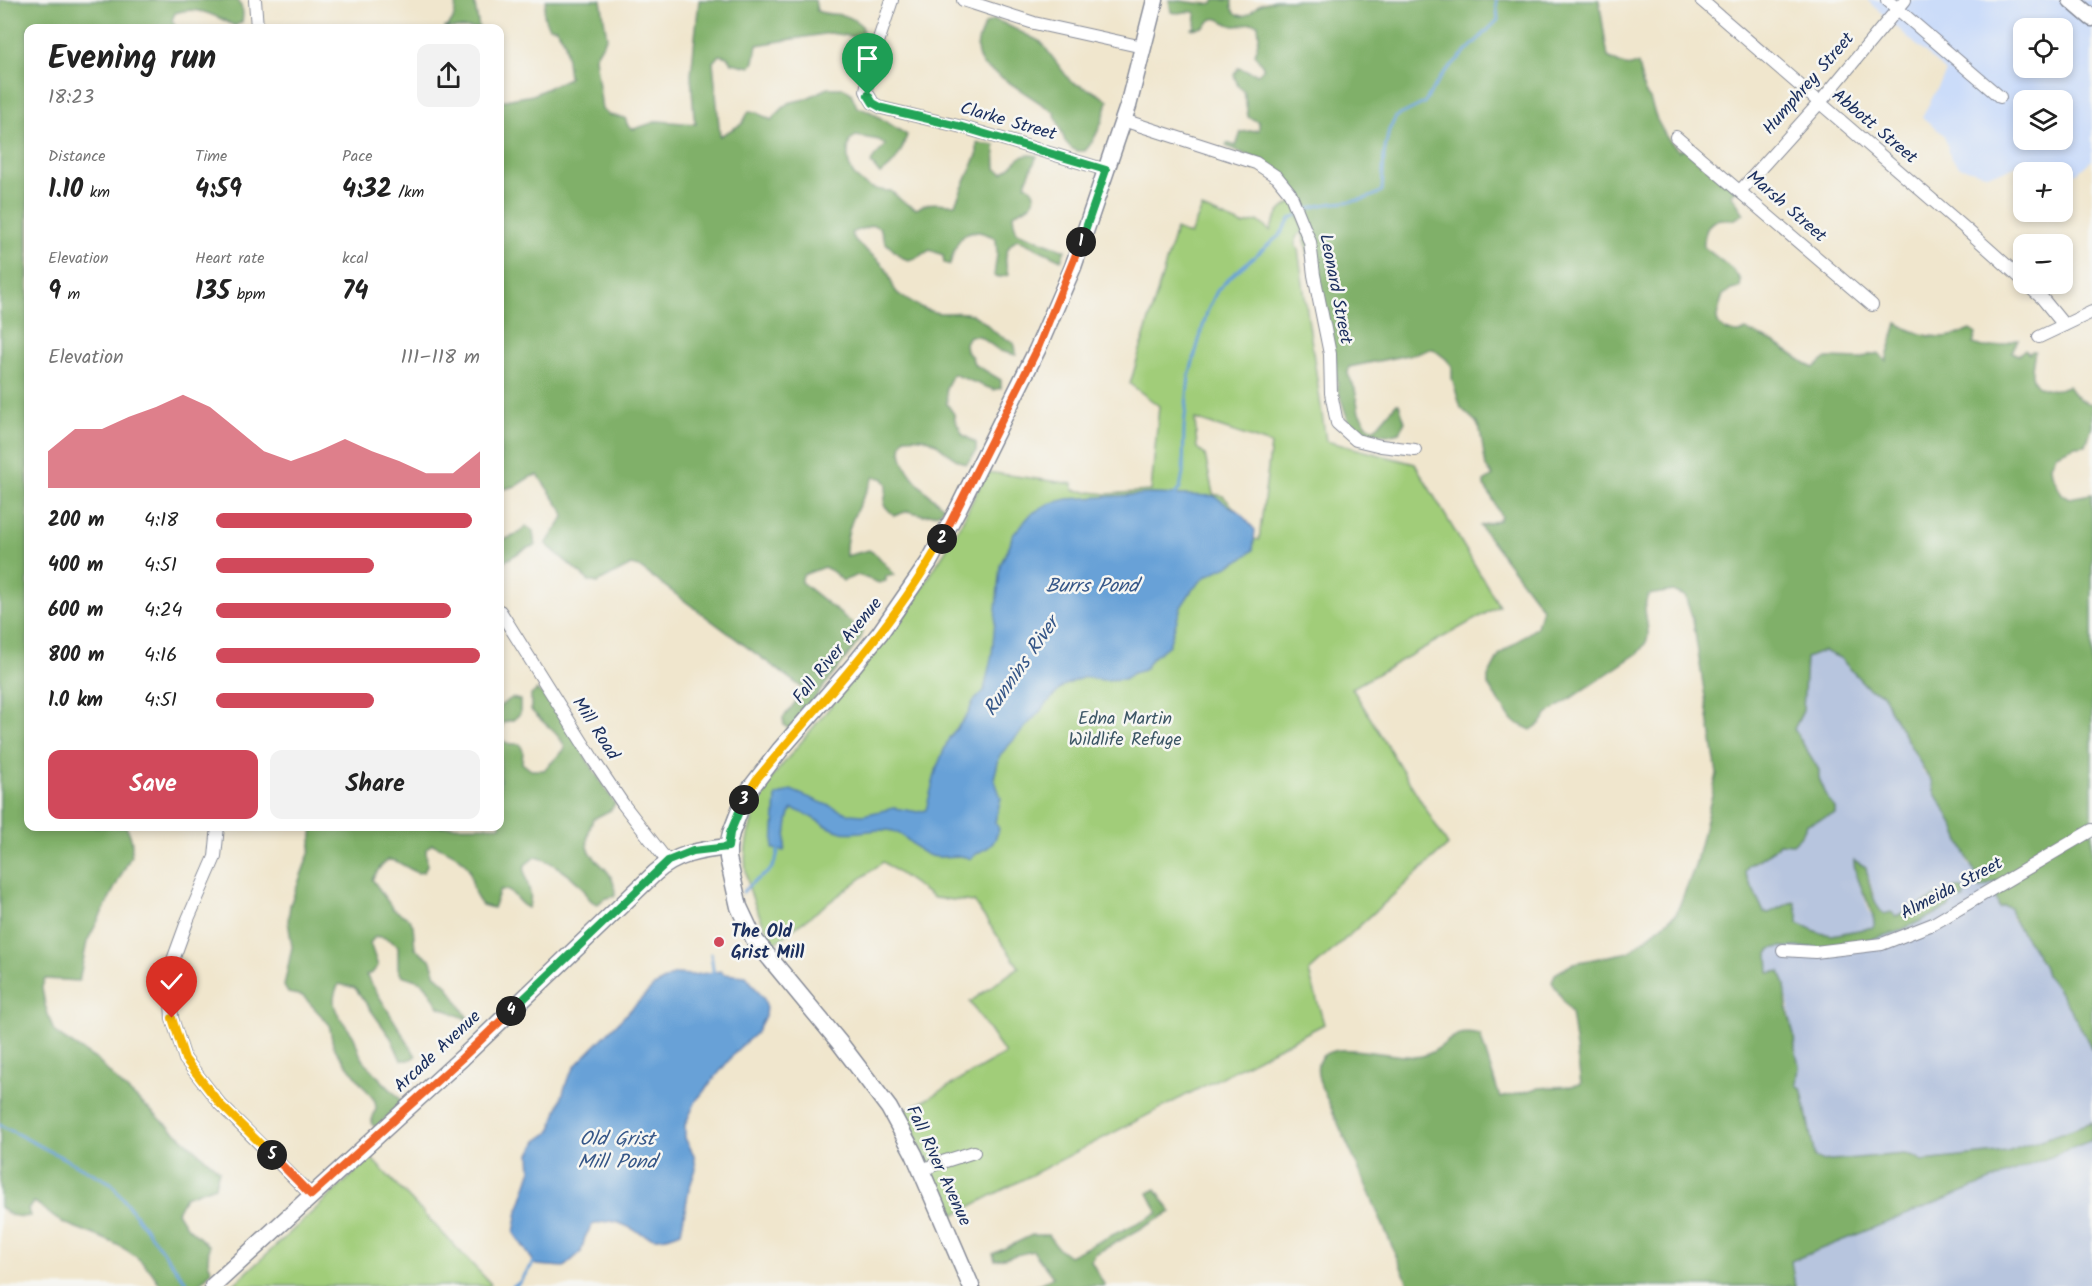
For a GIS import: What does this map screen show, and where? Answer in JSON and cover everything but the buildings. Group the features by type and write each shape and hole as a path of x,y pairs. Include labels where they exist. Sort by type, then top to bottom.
{"main road":[{"name":"Fall River Avenue","path":"971,1286 921,1171 889,1108 839,1042 753,939 739,907 728,858 730,833 746,794 854,665 929,562 958,509 1037,350 1073,267 1123,120 1155,0"},
{"path":"2071,0 2092,18"},
{"name":"Arcade Avenue","path":"213,1286 462,1058 668,861 693,851 728,847"}],"street":[{"path":"255,0 257,24"},
{"name":"Clarke Street","path":"892,0 870,66 866,91 873,103 882,108 962,127 1106,170"},
{"path":"963,0 1034,23 1143,47"},
{"name":"Abbott Street","path":"1701,0 2013,271"},
{"path":"1887,0 1901,4 2000,98"},
{"name":"Humphrey Street","path":"1740,191 1819,103 1901,4"},
{"name":"Leonard Street","path":"1123,120 1256,163 1277,177 1290,193 1310,242 1314,275 1330,354 1331,393 1337,423 1356,440 1415,450"},
{"name":"Marsh Street","path":"1676,137 1872,305"},
{"name":"Abbott Street","path":"2038,294 2064,325"},
{"path":"2039,337 2092,312"},
{"name":"Mill Road","path":"504,617 594,761 623,804 668,861"},
{"name":"Almeida Street","path":"1783,950 1815,952 1882,944 1933,924 2092,830"},
{"path":"218,831 215,857 188,919 169,971 172,1018 185,1059 220,1104 311,1195"},
{"path":"921,1171 974,1152"}],"shaded area":[{"path":"1867,0 2092,0 2092,160 2077,173 2073,174 2073,162 2013,162 2013,167 2001,172 1986,174 1960,167 1951,159 1944,135 1922,117 1946,72"},
{"path":"1824,651 1840,658 1869,689 1884,693 1885,700 1921,764 1923,772 1931,780 1963,844 1968,863 1976,874 1972,882 1996,881 1999,907 2010,908 2012,919 2031,944 2046,975 2051,979 2090,1043 2092,1050 2092,1122 2007,1152 1922,1161 1914,1156 1821,1161 1815,1158 1803,1096 1797,1085 1799,1066 1785,985 1781,975 1769,973 1768,954 1771,948 1863,941 1897,932 1948,908 1955,888 1896,917 1880,911 1866,867 1857,876 1869,911 1875,920 1874,927 1832,935 1820,933 1798,923 1798,914 1790,903 1769,914 1764,912 1745,872 1748,866 1758,861 1763,854 1772,850 1779,843 1792,844 1803,834 1807,823 1835,814 1835,807 1829,801 1819,778 1819,770 1794,730 1803,711 1806,658"},
{"path":"2092,1140 2092,1286 1795,1286 1791,1261"}],"green space":[{"path":"0,0 237,0 241,5 243,16 242,22 238,24 231,24 206,13 191,10 175,13 172,20 174,24 24,24 24,831 128,831 132,844 131,856 87,942 79,981 45,979 42,987 53,1029 58,1035 97,1060 120,1084 219,1170 215,1186 185,1197 177,1212 185,1225 209,1246 208,1262 212,1271 197,1286 161,1286 149,1269 128,1251 60,1221 34,1202 28,1209 30,1216 14,1216 0,1207"},
{"path":"457,0 474,0 478,24 450,24"},
{"path":"546,0 601,0 607,37 595,57 602,109 609,115 625,118 628,126 634,129 658,121 696,124 691,75 699,0 815,0 817,11 850,17 862,26 863,34 855,37 830,33 757,45 754,62 750,67 732,63 727,57 719,55 713,62 720,136 742,124 749,111 771,120 788,103 805,99 828,88 844,88 851,93 857,107 871,112 907,135 898,157 880,174 871,163 885,145 879,140 856,136 850,140 848,151 851,170 862,183 880,190 891,191 903,202 917,209 931,203 955,204 977,155 977,143 995,145 996,169 1003,173 1026,155 1037,156 1025,184 1031,189 1034,198 1029,206 1013,214 1014,223 1017,232 1065,250 1061,260 1017,239 1007,250 1008,275 1001,277 994,276 997,254 996,239 983,233 975,231 964,235 956,245 950,265 944,263 943,255 930,250 908,260 901,257 885,242 880,228 873,225 851,233 858,243 882,264 888,272 895,291 901,296 933,312 964,313 975,316 1001,337 1013,342 1016,355 1000,351 979,336 969,336 965,343 966,351 972,357 974,364 1001,380 1001,388 994,390 953,374 946,388 947,404 963,435 976,443 976,452 966,464 950,456 940,446 927,439 905,438 901,447 906,467 920,486 944,507 939,513 923,515 908,511 894,516 884,505 887,484 882,478 874,477 851,525 846,556 869,550 877,555 894,574 886,576 886,581 879,583 858,575 843,581 824,567 803,575 801,582 863,632 860,640 790,730 784,725 783,718 805,690 639,567 631,565 597,583 589,581 546,544 564,517 562,510 538,475 504,489 504,100 533,95 569,78 565,43 556,28 549,27 544,11"},
{"path":"1169,0 1204,4 1213,3 1215,0 1232,0 1234,11 1242,16 1250,13 1259,5 1275,0 1599,0 1608,57 1626,65 1638,64 1644,91 1650,99 1657,120 1667,138 1679,151 1686,147 1736,191 1731,194 1744,214 1733,220 1716,220 1709,226 1704,238 1704,247 1732,269 1741,280 1740,288 1723,295 1717,318 1720,326 1736,333 1746,330 1775,343 1813,368 1827,358 1860,359 1871,354 1878,354 1886,361 1897,323 1915,332 1933,337 1951,336 1970,330 1976,334 1973,344 1985,347 2018,339 2012,352 2018,355 2025,349 2029,354 2035,351 2032,375 2037,385 2047,389 2068,386 2078,398 2092,404 2092,426 2086,445 2075,446 2056,454 2051,466 2052,474 2062,494 2069,498 2092,494 2092,1050 2071,1011 2046,975 2039,957 2017,925 2010,908 2004,906 1999,908 1994,890 1996,881 1982,888 1972,883 1976,874 1934,791 1931,780 1889,709 1883,693 1869,689 1840,658 1824,651 1806,658 1803,711 1794,729 1819,770 1819,778 1829,801 1835,808 1835,814 1807,824 1793,844 1779,843 1769,853 1748,866 1745,872 1764,912 1769,913 1795,902 1798,923 1820,933 1832,935 1874,927 1872,913 1857,877 1854,860 1866,867 1874,900 1884,914 1891,912 1896,916 1955,888 1961,888 1964,891 1964,899 1953,900 1948,908 1897,932 1863,941 1859,948 1780,947 1771,949 1768,954 1769,973 1780,971 1785,985 1799,1066 1797,1085 1801,1088 1803,1096 1815,1158 1821,1161 1905,1154 1923,1161 2007,1152 2092,1122 2092,1140 1791,1261 1795,1286 1409,1286 1321,1086 1318,1067 1323,1056 1335,1051 1352,1050 1409,1057 1422,1056 1438,1049 1455,1036 1469,1033 1480,1035 1500,1098 1539,1088 1581,1084 1571,1013 1552,982 1555,974 1574,963 1629,952 1676,914 1695,866 1717,774 1693,620 1685,596 1673,591 1648,595 1645,614 1648,636 1638,653 1549,713 1531,730 1512,721 1488,685 1488,677 1500,654 1537,627 1542,608 1480,526 1499,520 1501,517 1484,486 1484,482 1493,476 1486,467 1480,430 1476,422 1461,408 1452,379 1452,366 1433,349 1429,349 1349,367 1348,374 1355,389 1359,413 1368,426 1375,429 1396,404 1399,404 1405,422 1399,432 1388,435 1363,432 1349,423 1338,390 1335,358 1293,196 1261,161 1226,146 1227,143 1236,146 1241,132 1259,130 1259,122 1248,117 1244,91 1238,86 1234,75 1238,68 1257,74 1263,70 1263,66 1255,55 1259,36 1258,24 1234,26 1216,18 1204,27 1192,29 1195,26 1194,12 1171,12"},
{"path":"994,20 1041,42 1071,82 1108,100 1100,127 1085,151 1071,148 1065,141 1054,112 984,66 980,61 977,50 979,39 986,23"},
{"name":"Edna Martin Wildlife Refuge","path":"1301,198 1312,218 1296,238 1296,247 1326,441 1415,464 1499,606 1352,688 1448,845 1309,972 1324,1024 952,1216 904,1112 1005,1054 970,1002 1019,967 974,902 934,898 883,862 775,943 762,921 747,879 745,859 752,819 774,775 901,621 953,539 987,472 1073,484 1073,490 1107,494 1151,491 1159,406 1130,384 1176,229 1190,235 1202,208 1243,225 1258,221 1270,231 1278,214","holes":["1195,419 1271,444 1259,540 1253,539 1249,524 1223,496 1213,494 1205,455 1197,448"]},
{"path":"526,526 533,531 535,546 527,548 504,562 504,540 514,536"},
{"path":"537,690 550,700 615,804 611,810 593,819 588,847 612,879 615,896 604,899 598,904 594,903 570,876 552,864 535,857 525,865 525,876 530,892 528,908 520,903 512,893 505,890 500,890 493,908 482,905 475,894 465,863 455,855 432,844 426,849 427,865 424,872 417,873 396,861 388,860 381,866 372,879 393,909 408,918 413,925 415,948 430,959 436,975 447,985 469,1020 439,1007 422,982 401,975 398,968 398,946 382,937 375,937 370,943 378,966 372,973 366,975 416,1056 409,1060 401,1060 391,1038 355,988 339,984 335,992 334,1005 354,1037 365,1062 402,1101 376,1128 371,1123 376,1108 375,1101 337,1052 333,1045 329,1024 303,996 288,993 284,986 292,947 288,921 290,905 310,851 312,831 504,831 504,741 510,744 520,744 523,751 522,763 531,770 544,770 565,747 554,732 531,710 531,695"},
{"path":"512,698 520,700 520,714 513,720 504,722 504,703"},
{"path":"371,1158 491,1284 489,1286 232,1286"},
{"path":"1156,1189 1171,1212 1095,1254 1091,1261 1105,1286 1035,1286 1053,1277 1033,1251 995,1260 993,1254 1032,1235 1048,1235 1057,1247 1069,1256 1158,1213 1148,1193"}],"water":[{"name":"Burrs Pond","path":"1151,494 1214,496 1239,512 1255,530 1253,550 1242,559 1206,576 1192,590 1181,607 1169,645 1151,659 1144,670 1124,679 1103,680 1084,677 1063,686 1000,755 994,778 1001,798 995,822 999,829 990,846 971,859 961,856 931,856 920,851 903,836 893,831 842,832 792,809 784,851 773,849 776,796 791,790 849,814 863,815 894,808 918,812 926,810 937,767 949,738 968,714 973,702 984,691 992,654 1000,565 1012,536 1031,514 1048,504 1068,499"},
{"name":"Old Grist Mill Pond","path":"721,971 724,974 746,976 764,999 765,1016 756,1033 738,1049 696,1101 685,1125 685,1138 694,1155 696,1169 689,1189 681,1232 654,1238 616,1222 602,1222 592,1225 585,1237 581,1252 564,1267 536,1265 514,1233 518,1211 531,1172 530,1154 537,1141 550,1132 568,1078 576,1065 654,986 675,974 693,975"}],"waterway":[{"name":"Runnins River","path":"1302,212 1312,207 1362,199 1382,191 1384,154 1389,130 1396,117 1424,103 1442,75 1498,20 1496,0"},
{"name":"Runnins River","path":"1174,496 1180,488 1183,473 1184,427 1189,376 1207,312 1217,291 1229,278 1280,235 1290,219 1297,215"},
{"name":"Runnins River","path":"743,892 769,871 779,847"},
{"name":"Runnins River","path":"711,954 714,976"},
{"path":"0,1125 111,1183 189,1286"},
{"name":"Runnins River","path":"513,1286 518,1284 535,1261"}],"place":[{"name":"The Old Grist Mill","path":"719,942"}],"route":[{"path":"172,1018 185,1059 220,1104 311,1195 462,1058 668,861 693,851 728,847 730,833 746,794 780,750 880,633 929,562 1037,350 1073,267 1106,170 962,127 882,108 873,103 868,95"}]}
